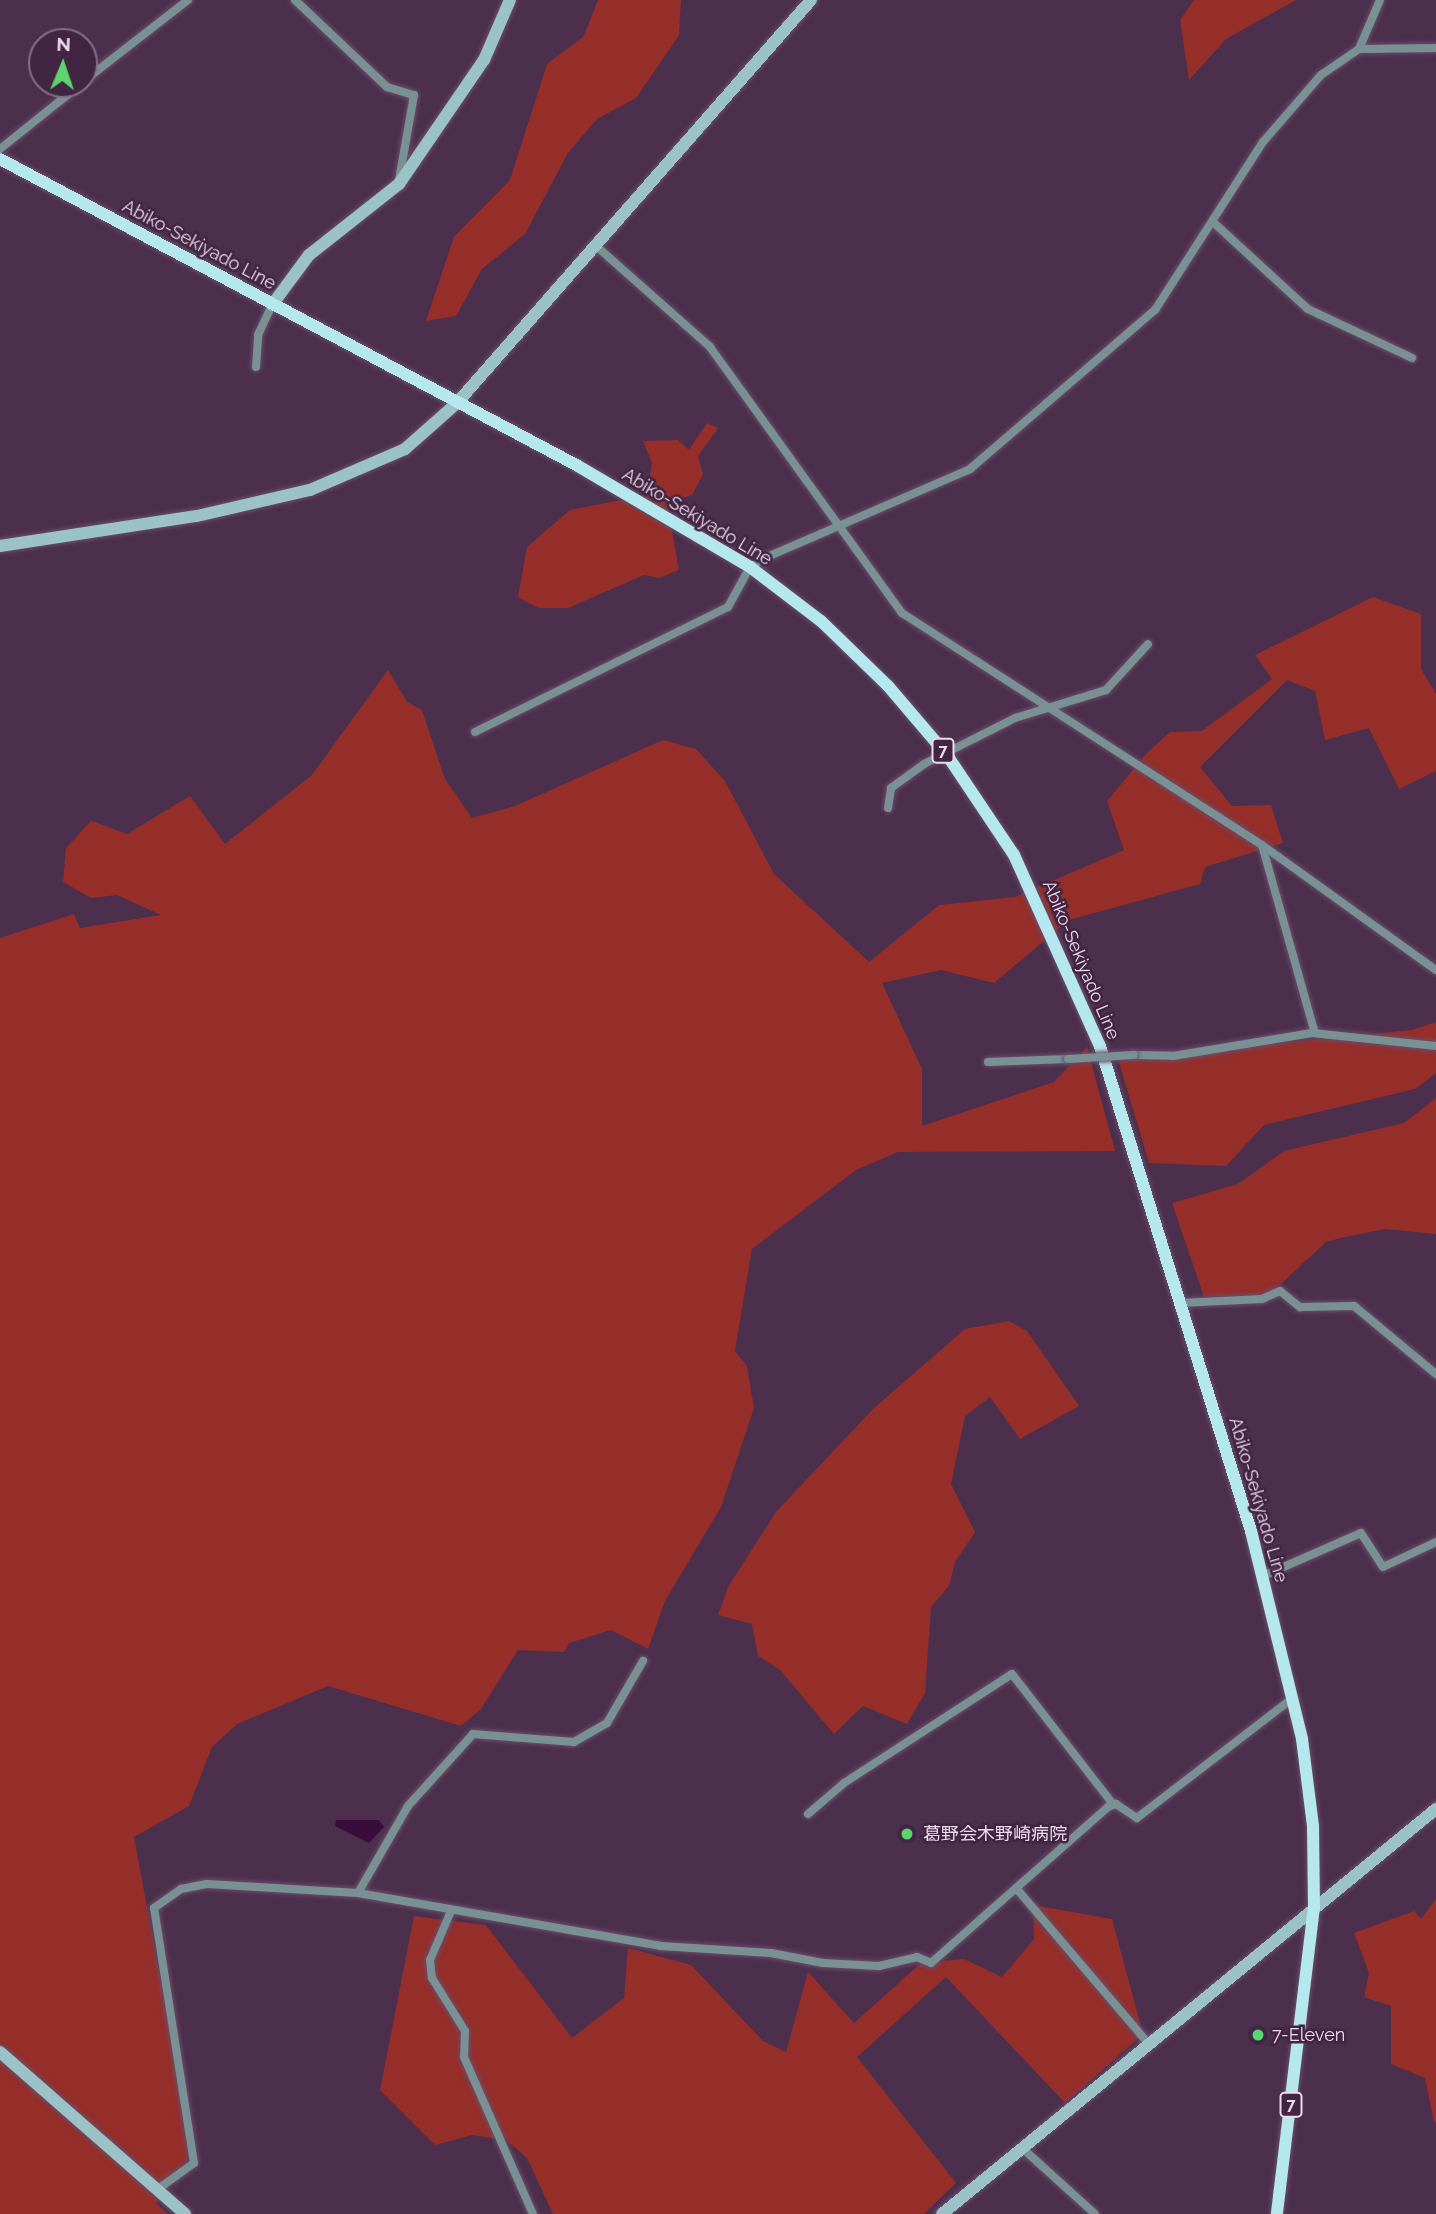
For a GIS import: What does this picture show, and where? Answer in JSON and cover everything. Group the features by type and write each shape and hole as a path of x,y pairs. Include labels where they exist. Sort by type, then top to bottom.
{"main road":[{"name":"Abiko-Sekiyado Line","path":"0,159 457,404 750,567 859,655 947,755 1032,886 1069,967 1180,1303 1263,1576 1293,1698 1312,1802 1314,1907 1277,2214"}],"street":[{"path":"98,70 188,0"},
{"path":"295,0 387,86 414,95 399,184"},
{"path":"256,367 258,335 272,305 309,255 399,184 484,60 510,0"},
{"path":"0,546 197,516 310,490 380,463 457,404 811,0"},
{"path":"475,732 728,607 750,567 970,469 1155,310 1214,223 1263,142 1306,90 1359,49 1380,0"},
{"path":"1359,49 1436,48"},
{"path":"0,149 63,98"},
{"path":"1214,223 1308,309 1412,358"},
{"path":"596,246 710,346 837,527 902,613 1262,845 1436,970"},
{"path":"888,808 891,788 1015,718 1105,691 1148,644"},
{"path":"1262,845 1315,1033"},
{"path":"988,1062 1135,1055 1173,1056 1315,1033 1436,1046"},
{"path":"1180,1303 1262,1299 1280,1291 1300,1307 1354,1306 1436,1374"},
{"path":"1263,1576 1361,1533 1383,1567 1436,1542"},
{"path":"358,1892 408,1806 473,1734 574,1742 607,1723 643,1661"},
{"path":"808,1814 844,1783 1012,1674 1113,1804 1137,1818 1293,1698"},
{"path":"158,2189 194,2163 195,2136 172,2051 153,1909 181,1888 207,1884 358,1892 661,1947 878,1966 917,1957 931,1963 1113,1804"},
{"path":"942,2214 1436,1809"},
{"path":"1016,1888 1148,2043"},
{"path":"451,1911 430,1961 432,1978 465,2031 464,2057 533,2214"},
{"path":"0,2052 185,2214"},
{"path":"1022,2148 1095,2214"}],"shaded area":[{"path":"598,0 681,0 679,35 636,98 597,119 568,153 525,234 482,269 456,316 426,321 454,237 510,180 547,64 584,36"},
{"path":"1194,0 1296,0 1226,39 1189,80 1180,20"},
{"path":"707,423 718,428 698,456 703,474 692,495 667,503 679,570 659,578 644,575 568,608 538,608 518,597 527,547 570,510 647,495 652,463 643,441 678,440 689,450"},
{"path":"1373,597 1421,614 1421,669 1436,694 1436,771 1399,789 1369,728 1325,740 1315,691 1287,680 1200,767 1232,806 1271,805 1283,843 1205,867 1200,884 1069,920 994,983 941,970 882,983 922,1069 922,1126 1054,1082 1087,1047 1115,1151 898,1152 856,1170 752,1249 735,1351 747,1366 754,1408 721,1507 665,1601 648,1649 611,1630 569,1643 564,1652 518,1650 481,1709 461,1726 328,1686 237,1724 212,1747 189,1806 134,1837 192,2150 184,2171 156,2203 168,2214 0,2214 0,938 74,914 80,928 161,915 117,895 91,898 63,882 66,848 91,821 127,834 190,796 225,844 312,775 388,670 407,702 422,710 445,779 472,818 515,806 663,740 696,749 725,781 774,874 869,962 939,905 1015,897 1124,850 1107,801 1147,753 1170,732 1202,731 1272,679 1255,655"},
{"path":"1436,1022 1436,1073 1415,1089 1264,1125 1226,1166 1149,1163 1118,1059 1412,1030"},
{"path":"1436,1098 1436,1234 1385,1229 1326,1242 1269,1295 1204,1297 1172,1203 1238,1184 1284,1151 1404,1123"},
{"path":"1009,1321 1027,1331 1079,1406 1020,1439 990,1397 965,1416 951,1484 975,1532 955,1562 949,1586 931,1607 925,1693 907,1724 863,1706 834,1734 780,1670 758,1656 752,1624 718,1615 728,1587 776,1512 873,1409 965,1329"},
{"path":"336,1820 379,1820 384,1827 369,1843 335,1826"},
{"path":"1436,1899 1434,2122 1425,2078 1391,2064 1391,2006 1364,1997 1369,1973 1354,1933 1414,1911 1421,1919"},
{"path":"1033,1905 1112,1919 1143,2034 1065,2103 946,1977 857,2057 956,2183 924,2214 553,2214 527,2158 506,2140 472,2135 435,2145 380,2090 414,1916 486,1925 572,2038 624,1998 628,1948 691,1965 763,2041 786,2052 808,1972 854,2023 921,1963 964,1959 1002,1977 1034,1939"}],"place":[{"name":"葛野会木野崎病院","path":"907,1834"},
{"name":"7-Eleven","path":"1258,2035"}]}
